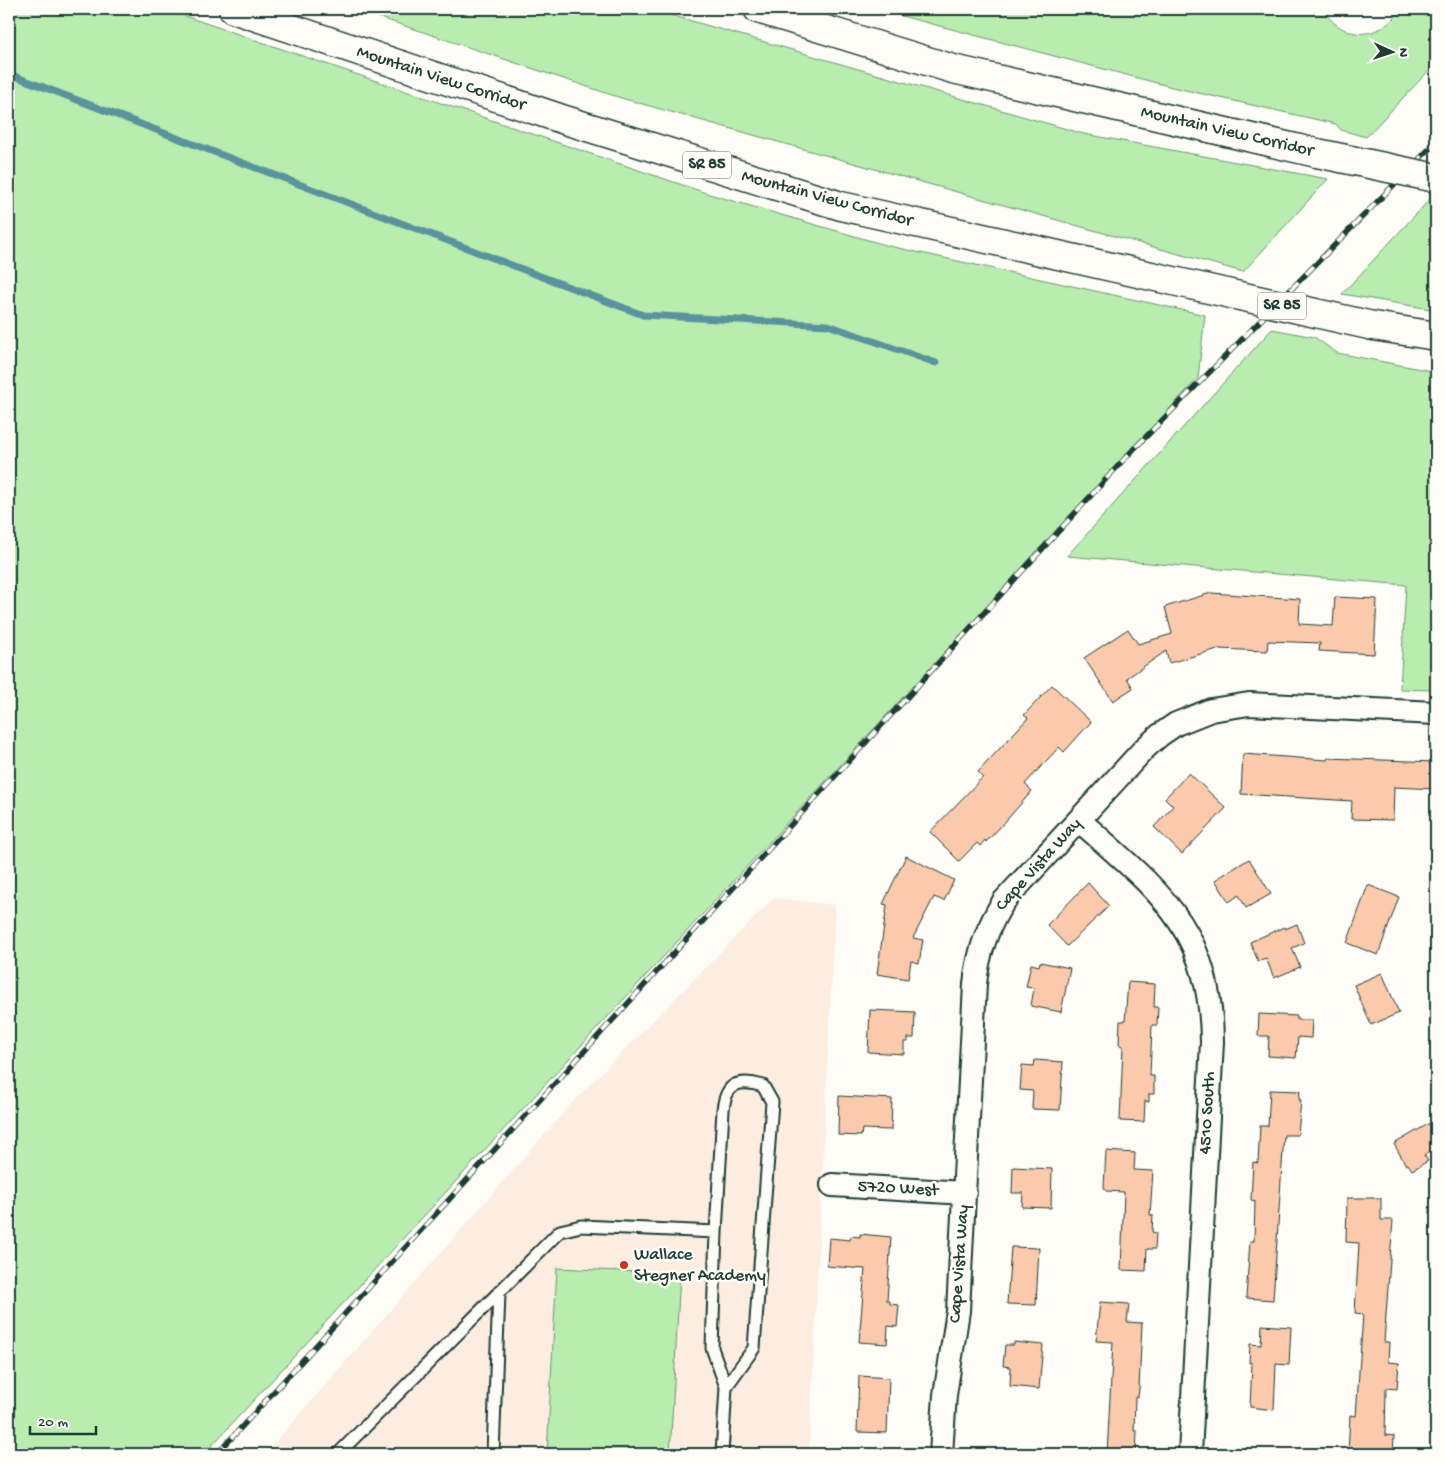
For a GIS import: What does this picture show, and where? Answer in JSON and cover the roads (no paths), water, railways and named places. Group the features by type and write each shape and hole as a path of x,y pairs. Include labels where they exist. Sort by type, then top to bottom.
{"highway":[{"name":"Mountain View Corridor","path":"233,9 565,120 841,206 1373,326 1436,336"},
{"name":"Mountain View Corridor","path":"758,9 953,69 1317,153 1436,178"}],"street":[{"name":"Cape Vista Way","path":"941,1454 947,1378 957,1326 975,984 980,949 994,916 1004,901 1146,748 1176,724 1229,705 1269,705 1436,713"},
{"name":"4510 South","path":"1079,820 1153,886 1169,906 1195,949 1209,996 1212,1042 1190,1454"},
{"name":"5720 West","path":"832,1186 965,1193"}],"lane":[{"path":"722,1454 726,1387 712,1348 716,1232 725,1094 732,1086 748,1082 764,1086 772,1102 754,1348 726,1387"},
{"path":"338,1454 553,1237 568,1228 587,1226 716,1232"},
{"path":"492,1454 499,1293"}],"waterway":[{"path":"9,74 643,315 828,325 936,363"}],"railway":[{"path":"217,1454 1128,455 1436,142"}],"place":[{"name":"Wallace Stegner Academy","path":"624,1265"}]}
